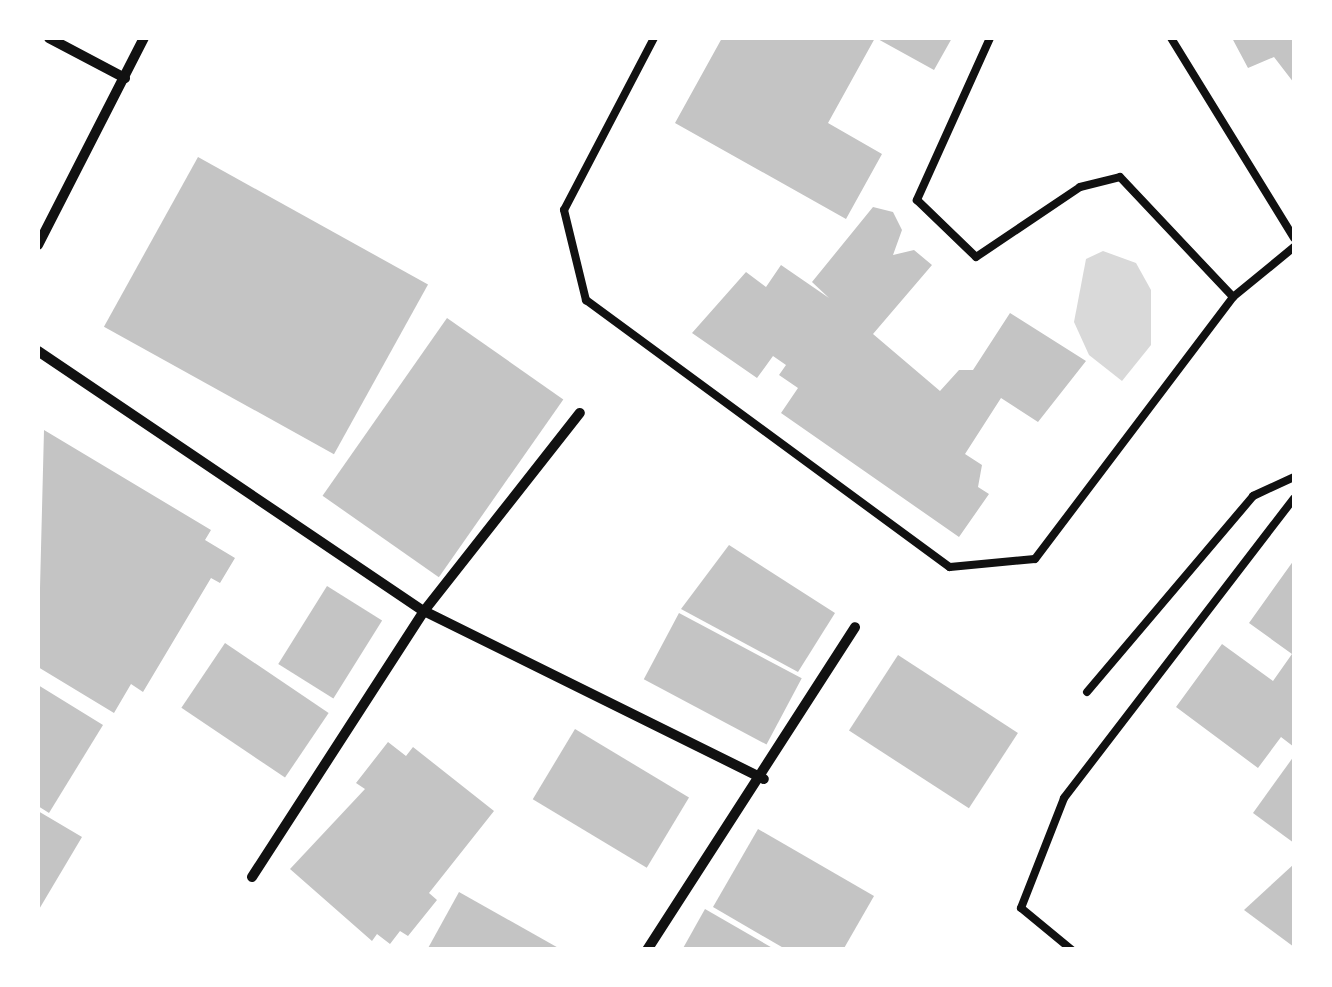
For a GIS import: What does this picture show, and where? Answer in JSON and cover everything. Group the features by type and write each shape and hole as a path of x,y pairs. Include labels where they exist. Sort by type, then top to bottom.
{"street":[{"path":"49,38 125,78"},
{"path":"38,245 144,38"},
{"path":"38,351 424,610 764,779"},
{"path":"252,876 424,610 580,413"},
{"path":"647,950 764,779 855,626"}],"lane":[{"path":"654,38 564,210 586,300 950,568 1034,559 1233,297 1294,247"},
{"path":"990,38 917,200 976,257 1080,187 1120,177 1233,297"},
{"path":"1171,38 1294,238"},
{"path":"1087,692 1253,496 1294,478"},
{"path":"1072,950 1021,908 1064,798 1294,498"}],"shaded area":[{"path":"1103,251 1136,263 1151,290 1151,345 1122,381 1089,355 1074,322 1086,259"}],"building":[{"path":"722,38 875,38 828,123 882,154 846,219 675,123"},
{"path":"876,38 952,38 934,70"},
{"path":"1232,38 1294,38 1294,83 1274,57 1248,68"},
{"path":"198,157 428,285 334,454 104,327"},
{"path":"873,207 893,212 902,230 893,255 914,250 932,265 873,334 940,391 959,370 973,370 1010,313 1086,361 1038,422 1001,398 965,454 982,465 978,487 989,494 959,537 781,413 798,388 779,375 786,365 773,356 757,378 692,333 746,272 766,287 781,265 829,298 812,282"},
{"path":"447,318 563,399 439,577 323,496"},
{"path":"44,430 211,530 205,540 235,558 220,583 211,578 143,692 131,684 114,713 38,667"},
{"path":"729,545 835,613 798,672 681,609"},
{"path":"1294,560 1294,747 1281,737 1258,768 1176,707 1222,644 1273,681 1292,654 1249,623"},
{"path":"327,586 382,620 333,698 278,664"},
{"path":"679,613 802,678 767,744 644,679"},
{"path":"225,643 329,713 285,778 181,708"},
{"path":"898,655 1018,733 969,808 849,730"},
{"path":"38,685 103,725 49,813 38,806"},
{"path":"575,729 689,798 647,868 533,799"},
{"path":"388,742 406,756 413,747 494,811 429,893 437,900 408,936 400,931 390,944 377,934 372,941 290,869 365,789 356,783"},
{"path":"1294,756 1294,843 1253,813"},
{"path":"38,811 82,837 38,911"},
{"path":"758,829 874,896 843,950 787,950 713,907"},
{"path":"1294,864 1294,947 1244,910"},
{"path":"459,892 562,950 427,950"},
{"path":"705,909 776,950 682,950"}]}
